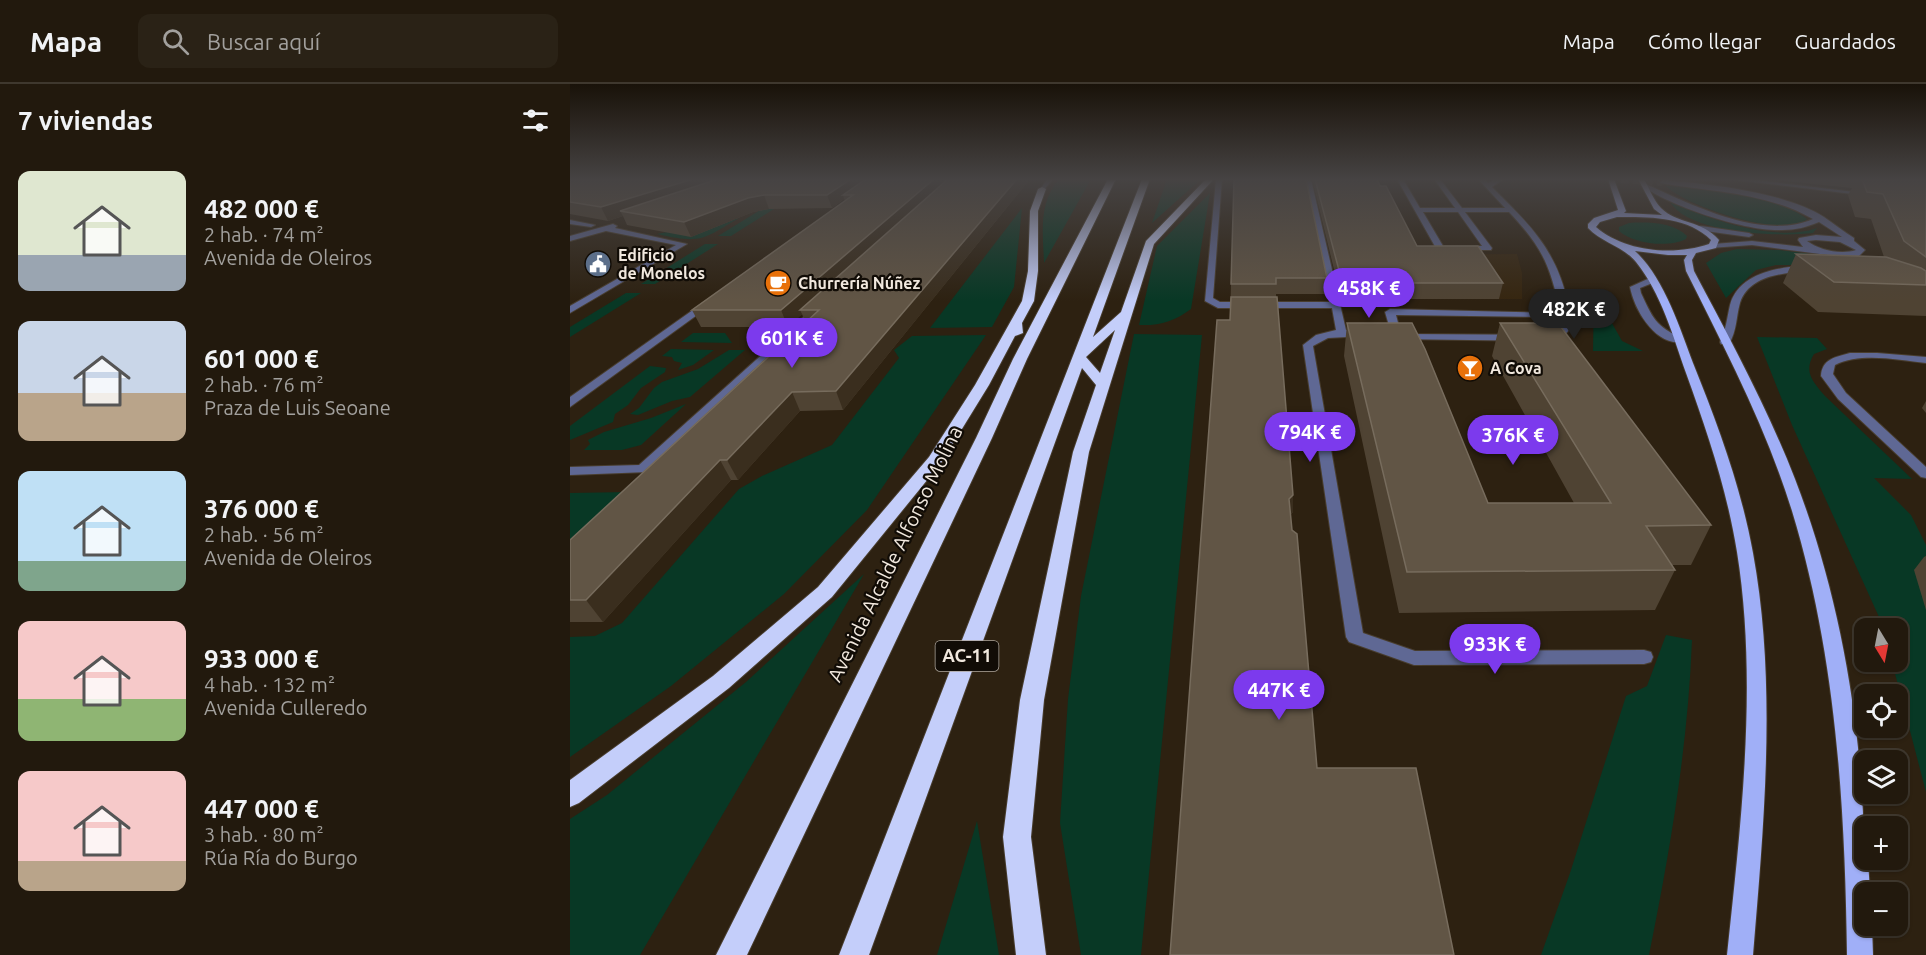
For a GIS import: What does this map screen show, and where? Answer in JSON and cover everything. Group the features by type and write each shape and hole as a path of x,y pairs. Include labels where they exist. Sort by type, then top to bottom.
{"highway":[{"path":"570,795 721,682 825,592 935,460 982,385 1028,301 1034,271 1034,220"},
{"name":"Avenida Alcalde Alfonso Molina","path":"731,955 979,448 1020,359 1091,220"},
{"name":"AC-11","path":"854,955 1131,220"},
{"path":"1031,955 1017,837 1032,700 1082,452 1149,243 1171,220"},
{"path":"1103,386 1079,357 1125,314"},
{"path":"982,385 1020,359 1016,322"},
{"path":"725,955 756,904"}],"main road":[{"path":"1598,220 1592,224 1592,228 1605,239 1639,259 1652,280 1678,340 1724,462 1749,583 1754,682 1752,837 1740,955"},
{"path":"1617,244 1654,251 1692,252 1713,246 1715,240 1711,234 1701,228 1674,220"},
{"path":"1692,252 1688,260 1690,271 1774,445 1799,511 1822,599 1842,710 1858,870 1860,955"}],"street":[{"path":"570,231 609,220"},
{"path":"1215,220 1208,299 1218,305 1335,305"},
{"path":"1317,220 1342,333"},
{"path":"1424,220 1440,248 1488,248 1467,220"},
{"path":"1516,220 1548,256 1554,268 1566,317 1566,328 1559,335 1545,338 1397,337 1388,333 1342,333 1312,339 1308,345 1355,637 1414,658 1644,657"},
{"path":"1733,220 1752,225 1788,228 1824,221"},
{"path":"1817,237 1831,229 1824,221"},
{"path":"1824,221 1862,254"},
{"path":"570,222 591,225"},
{"path":"570,239 605,228 624,227 683,244 570,310"},
{"path":"1701,228 1730,233 1817,237 1843,241 1862,254"},
{"path":"1806,238 1802,242 1815,249"},
{"path":"1713,246 1752,243 1815,249 1835,254 1862,254"},
{"path":"1725,342 1733,327 1737,300 1750,283 1778,270 1824,270"},
{"path":"1536,313 1551,302 1557,280"},
{"path":"570,403 716,298"},
{"path":"570,471 643,469 827,301"},
{"path":"1388,333 1390,312 1536,313 1566,317"},
{"path":"1926,360 1880,357 1844,359 1832,363 1827,369 1827,376 1842,396 1926,474"}],"shaded area":[{"path":"1517,254 1522,273 1522,299 1368,299 1356,261 1377,255"}],"green space":[{"path":"736,220 701,238 683,239 657,234"},
{"path":"745,220 757,220 731,236 718,236"},
{"path":"1013,220 1021,220 1014,287 992,327 930,328"},
{"path":"1043,220 1068,220 1044,263"},
{"path":"1183,220 1206,220 1191,309 1166,322 1139,325 1157,246"},
{"path":"1693,220 1716,220 1742,227 1782,233 1817,228 1813,233 1779,234 1758,233 1715,227"},
{"path":"1743,220 1806,220 1796,224 1779,226"},
{"path":"1629,223 1667,225 1687,236 1679,242 1661,244 1642,242 1619,231 1619,227"},
{"path":"705,244 718,244 655,284 641,284"},
{"path":"1737,249 1779,250 1828,256 1806,265 1776,265 1756,270 1726,298 1706,263 1721,253"},
{"path":"1594,291 1622,341 1643,351 1593,351"},
{"path":"626,293 641,293 570,337 570,327"},
{"path":"693,333 725,333 732,343 681,342"},
{"path":"1134,334 1202,335 1141,955 1081,955 1060,823 1068,699 1081,596"},
{"path":"986,335 867,510 784,594 671,686 570,757 570,637 595,636 622,623 739,489 762,476 832,445 899,358 894,350 912,336"},
{"path":"1757,337 1817,338 1827,349 1814,354 1811,360 1809,372 1813,381 1825,396 1912,479 1874,478 1911,515 1926,545 1926,792 1908,723 1908,684 1898,684 1895,672 1908,672 1908,618 1879,618 1792,425"},
{"path":"671,349 714,350 693,365 678,370 682,363 674,361 672,357 662,356"},
{"path":"729,350 745,350 690,397 672,401 638,415 630,414 639,408 654,388 662,382 698,369"},
{"path":"650,366 666,368 665,372 641,388 628,405 615,414 613,422 570,440 570,426"},
{"path":"686,404 641,445 622,450 584,450 590,444 588,440 604,432 651,418"},
{"path":"629,492 570,554 570,493"},
{"path":"864,574 640,955 570,955 570,819 607,795 746,682"},
{"path":"1666,635 1692,640 1690,680 1677,798 1649,955 1541,955 1570,873 1626,696 1647,686"},
{"path":"977,821 999,955 937,955"}],"building":[{"path":"670,220 690,220 684,222"},
{"path":"818,220 887,220 781,310 692,310"},
{"path":"902,220 982,220 836,391 792,392 727,460 720,460 586,600 570,600 570,540 819,310 800,310"},
{"path":"1233,220 1315,220 1327,278 1276,278 1276,284 1231,284"},
{"path":"1326,220 1403,220 1417,246 1478,246 1503,283 1369,283 1368,278 1341,278"},
{"path":"1894,220 1926,220 1926,257 1904,241"},
{"path":"1796,254 1886,257 1926,271 1926,285 1834,282"},
{"path":"1231,297 1277,297 1293,495 1289,499 1292,530 1297,534 1317,768 1416,768 1454,955 1170,955 1217,320 1230,320"},
{"path":"1347,323 1412,323 1425,349 1488,503 1611,503 1500,323 1558,323 1711,525 1646,526 1675,570 1407,572"}],"place":[{"name":"Edificio de Monelos","path":"598,264"},
{"name":"Churrería Núñez","path":"778,283"},
{"name":"A Cova","path":"1470,368"}]}
